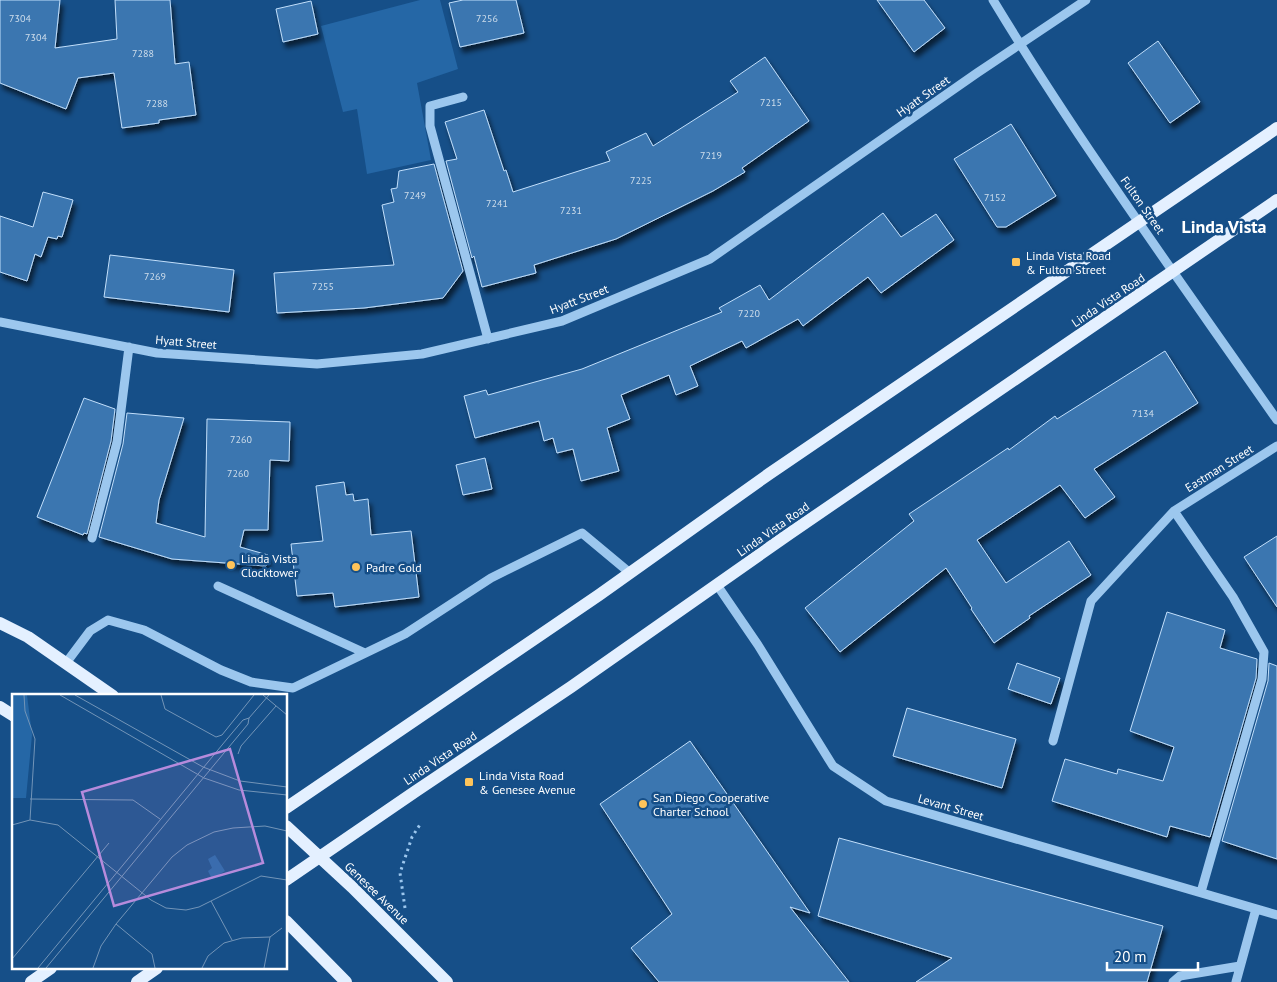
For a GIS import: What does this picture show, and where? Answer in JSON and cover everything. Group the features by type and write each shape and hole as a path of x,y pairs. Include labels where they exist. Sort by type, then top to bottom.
{"main road":[{"path":"288,807 630,573 769,474 1277,128"},
{"name":"Linda Vista Road","path":"288,879 571,687 789,534 1277,200"},
{"path":"0,624 28,636 110,694"},
{"path":"0,707 12,715"},
{"name":"Genesee Avenue","path":"288,828 352,887 447,982"},
{"path":"288,924 346,982"},
{"path":"31,982 48,970"},
{"path":"137,982 154,970"}],"street":[{"name":"Fulton Street","path":"993,0 1020,45 1139,222 1277,420"},
{"name":"Hyatt Street","path":"0,322 157,353 317,364 422,354 562,321 710,259 977,73 1086,0"},
{"path":"463,97 430,106 430,126 488,339"},
{"path":"92,538 116,442 129,347"},
{"name":"Eastman Street","path":"1053,741 1091,601 1174,511 1277,446"},
{"path":"1174,511 1233,598 1264,652 1262,680 1201,892"},
{"path":"66,663 90,631 108,620 144,630 221,670 251,682 293,688 405,634 491,578 582,532 630,573"},
{"name":"Levant Street","path":"717,585 758,645 834,766 886,801 1277,915"},
{"path":"218,586 365,653"},
{"path":"1236,982 1256,909"},
{"path":"1173,982 1180,976 1240,966"}],"path":[{"path":"406,915 400,872 412,837 421,822"}],"shaded area":[{"path":"420,0 440,0 458,69 417,83 431,160 367,174 357,109 343,112 321,26"}],"building":[{"path":"0,0 60,0 55,48 117,39 115,0 170,0 175,64 189,62 196,115 122,128 114,73 78,78 66,109 0,83"},
{"path":"463,0 516,0 524,33 460,47 449,3"},
{"path":"877,0 924,0 945,28 914,52"},
{"path":"311,1 318,34 283,42 276,9"},
{"path":"1158,41 1200,102 1170,123 1128,63"},
{"path":"765,57 809,121 742,168 745,172 713,191 616,239 534,265 536,273 482,287 474,256 472,258 446,161 457,159 445,122 484,110 513,192 610,161 606,152 646,133 653,146 738,92 730,81"},
{"path":"1011,124 1056,196 1006,227 997,227 954,159"},
{"path":"434,164 463,271 443,298 364,308 277,313 274,273 394,265 382,205 394,202 391,189 397,188 399,171"},
{"path":"43,192 73,200 62,237 58,236 57,239 48,237 41,257 35,254 27,281 0,272 0,216 33,227"},
{"path":"883,213 901,237 936,214 954,240 881,293 868,277 803,326 798,319 746,348 742,341 690,366 698,386 676,395 669,375 621,395 630,419 607,428 619,471 581,481 573,449 557,453 553,438 544,441 539,421 475,438 464,396 486,390 488,395 582,369 722,312 719,308 760,285 769,300"},
{"path":"110,255 234,270 229,312 104,297"},
{"path":"1165,351 1198,403 1094,469 1115,497 1085,518 1060,485 977,540 1006,583 1069,541 1091,575 1029,616 1030,618 994,643 946,568 840,652 805,608 914,521 909,514 1008,448 1009,450 1055,416 1057,419"},
{"path":"84,398 115,409 111,441 87,534 84,533 83,535 37,517"},
{"path":"127,413 184,418 159,500 156,523 205,537 207,419 290,422 289,461 270,460 268,530 244,530 240,547 268,555 266,566 172,559 99,537 123,444"},
{"path":"485,458 492,489 463,495 456,465"},
{"path":"344,482 346,495 353,494 354,501 368,499 371,535 411,531 419,597 335,607 333,593 297,596 291,544 323,541 316,486"},
{"path":"1277,536 1277,607 1244,557"},
{"path":"1167,612 1225,630 1220,648 1257,659 1256,678 1210,837 1170,826 1167,837 1052,801 1065,759 1117,774 1118,769 1163,781 1174,747 1130,731"},
{"path":"1017,663 1060,678 1051,704 1008,689"},
{"path":"1269,663 1277,666 1277,859 1222,841 1268,681"},
{"path":"907,708 1016,739 1002,788 893,756"},
{"path":"690,741 810,913 790,907 849,982 659,982 631,948 672,914 600,804"},
{"path":"839,838 1163,926 1147,982 916,982 952,958 818,916"}],"place":[{"name":"Linda Vista Road & Fulton Street","path":"1016,262"},
{"name":"Linda Vista Clocktower","path":"231,565"},
{"name":"Padre Gold","path":"356,567"},
{"name":"Linda Vista Road & Genesee Avenue","path":"469,782"},
{"name":"San Diego Cooperative Charter School","path":"643,804"}],"district":[{"name":"Linda Vista","path":"1224,226"}]}
